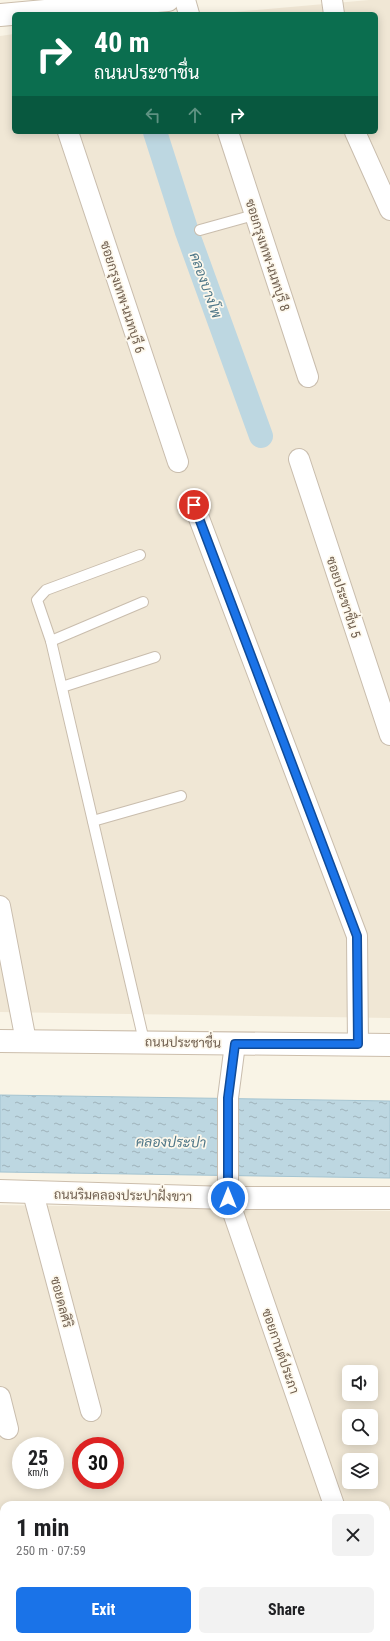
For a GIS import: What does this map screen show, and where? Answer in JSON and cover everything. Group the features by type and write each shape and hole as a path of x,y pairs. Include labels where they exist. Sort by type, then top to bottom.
{"main road":[{"path":"40,12 168,0"},
{"path":"0,15 12,14"},
{"name":"ถนนประชาชื่น","path":"0,1040 390,1045"},
{"name":"ถนนริมคลองประปาฝั่งขวา","path":"0,1192 32,1193 228,1187 390,1198"}],"street":[{"path":"185,0 188,12"},
{"path":"332,0 334,12"},
{"name":"ซอยกรุงเทพ-นนทบุรี 6","path":"69,134 178,462"},
{"name":"ซอยกรุงเทพ-นนทบุรี 8","path":"229,134 308,378"},
{"path":"356,134 390,210"},
{"name":"ซอยประชาชื่น 5","path":"299,459 390,735"},
{"path":"194,505 357,936 358,1044"},
{"path":"0,906 26,1041"},
{"name":"ซอยกานต์ประภา","path":"235,1044 228,1098 228,1187 333,1501"},
{"name":"ซอยดลศิริ","path":"32,1193 91,1411"},
{"path":"0,1397 8,1429"}],"lane":[{"path":"200,230 254,215"},
{"path":"140,555 46,590 37,600 51,641 144,1041"},
{"path":"51,641 142,602"},
{"path":"62,687 155,657"},
{"path":"93,821 181,796"}],"shaded area":[{"path":"369,0 390,0 390,1018 0,1012 0,36 12,34 12,134 378,134 378,12 234,12"},
{"path":"0,1205 390,1211 390,1501 0,1501"}],"water":[{"name":"คลองประปา","path":"0,1095 390,1101 390,1178 0,1172"}],"waterway":[{"name":"คลองบางโพ","path":"156,134 187,232 261,436"}],"route":[{"path":"194,505 357,936 358,1044 235,1044 228,1098 228,1198"}]}
